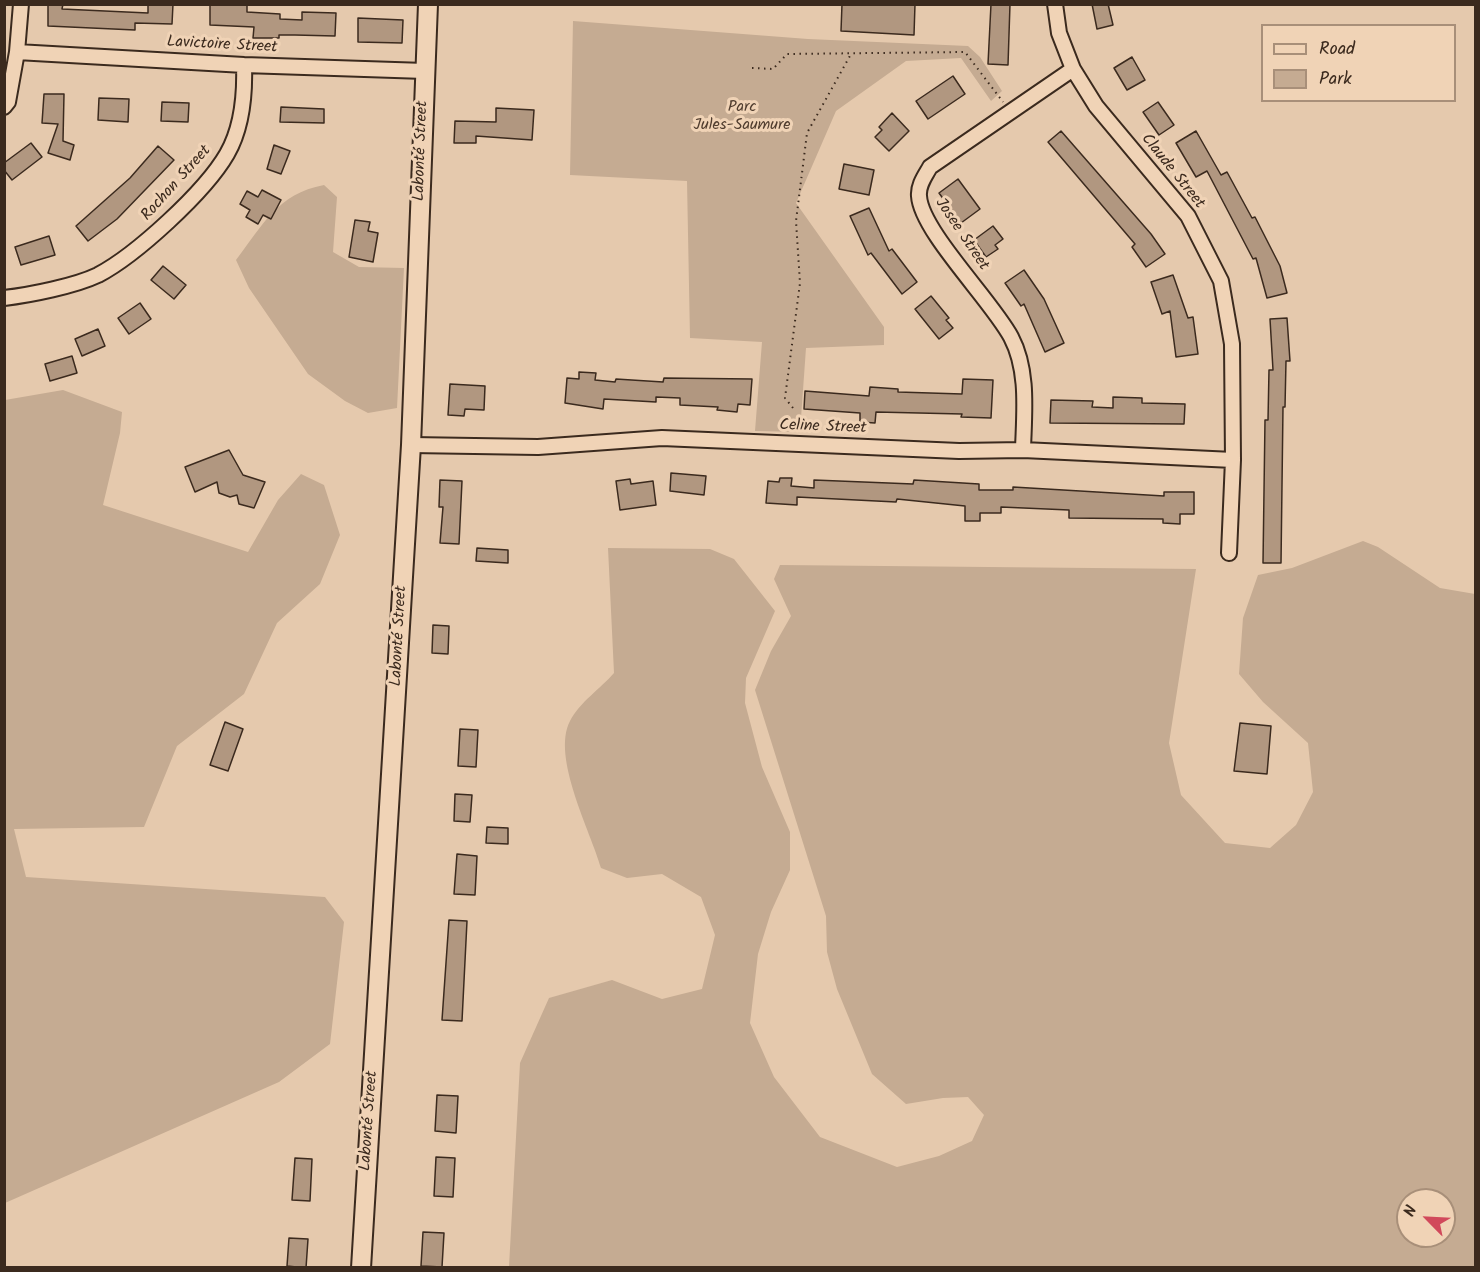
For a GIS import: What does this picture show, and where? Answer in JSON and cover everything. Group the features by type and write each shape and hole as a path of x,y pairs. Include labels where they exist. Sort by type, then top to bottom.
{"street":[{"path":"4,106 8,102 17,52 21,4"},
{"name":"Labonté Street","path":"362,1268 411,445 428,4"},
{"name":"Claude Street","path":"1055,4 1059,33 1073,69 1096,106 1188,216 1221,281 1232,344 1233,460 1229,554"},
{"name":"Lavictoire Street","path":"17,52 244,65 425,71"},
{"name":"Rochon Street","path":"4,298 30,295 97,275 158,232 206,181 227,153 238,123 244,88 244,65"},
{"name":"Josee Street","path":"1023,450 1022,378 1012,338 944,245 921,209 918,194 922,180 930,167 1073,69"},
{"name":"Celine Street","path":"411,445 538,447 662,438 959,451 1023,450 1233,460"}],"path":[{"path":"752,68 773,69 787,54 965,52 1010,112"},
{"path":"793,408 785,398 800,283 796,221 807,133 851,54"}],"green space":[{"name":"Parc Jules-Saumure","path":"573,21 808,39 968,46 980,57 1002,91 991,101 961,58 906,61 836,111 796,203 884,327 884,345 806,348 800,432 755,431 762,342 690,338 687,181 570,175"},
{"path":"324,185 337,197 333,252 359,267 404,268 397,408 368,413 345,401 308,374 249,288 236,260 263,223 283,203 308,189"},
{"path":"63,390 122,412 120,433 103,505 248,552 278,500 301,474 324,485 340,535 320,584 277,623 244,694 177,746 144,827 14,829 26,877 325,897 344,922 330,1044 279,1082 5,1203 5,400"},
{"path":"1363,541 1378,547 1440,588 1475,594 1475,1267 509,1267 520,1063 549,998 612,980 662,999 702,989 715,935 701,897 662,874 627,878 601,868 569,774 565,754 565,736 570,721 584,702 614,673 608,548 710,549 734,559 775,611 746,678 745,703 762,767 790,832 790,870 771,912 758,954 750,1023 774,1077 820,1137 897,1167 939,1156 972,1141 984,1115 968,1097 943,1098 906,1104 872,1074 837,989 827,952 826,916 755,690 771,651 791,616 774,579 780,565 1196,569 1169,743 1181,795 1225,843 1270,848 1296,825 1313,792 1308,743 1263,702 1239,674 1243,618 1258,575 1292,568"}],"building":[{"path":"48,4 63,4 62,9 148,13 148,4 173,4 172,24 135,23 135,30 48,26"},
{"path":"210,4 247,4 247,12 280,14 280,19 302,20 302,12 336,13 335,36 279,35 279,38 253,38 254,27 210,25"},
{"path":"842,4 915,4 914,35 841,31"},
{"path":"991,4 1010,4 1008,65 988,64"},
{"path":"1092,4 1108,4 1113,25 1097,29"},
{"path":"358,18 403,20 402,43 358,42"},
{"path":"1132,57 1145,80 1127,90 1114,68"},
{"path":"953,76 965,94 928,119 916,101"},
{"path":"44,94 64,94 63,141 74,145 70,160 48,153 58,124 42,123"},
{"path":"99,98 129,99 128,122 98,120"},
{"path":"162,102 189,103 188,122 161,121"},
{"path":"1158,102 1174,125 1159,135 1143,112"},
{"path":"281,107 324,109 324,123 280,122"},
{"path":"496,108 534,110 532,140 476,136 476,143 454,143 455,121 496,122"},
{"path":"892,113 909,131 889,151 875,137 882,130 879,127"},
{"path":"1061,131 1151,234 1165,254 1146,267 1132,247 1135,244 1048,142"},
{"path":"1196,131 1221,175 1227,172 1252,218 1255,217 1280,266 1287,293 1267,298 1256,258 1253,259 1207,171 1196,177 1176,143"},
{"path":"31,143 42,157 12,180 4,170 4,163"},
{"path":"274,145 290,151 281,174 267,169"},
{"path":"158,146 174,160 117,219 88,241 76,226 130,178"},
{"path":"844,164 874,170 869,195 839,189"},
{"path":"958,179 980,209 961,223 939,193"},
{"path":"262,190 281,200 271,219 263,215 258,224 246,217 250,210 240,204 247,191 258,197"},
{"path":"869,208 889,251 892,249 917,282 902,294 871,253 868,255 850,216"},
{"path":"355,220 370,222 368,231 378,233 373,262 349,257"},
{"path":"993,226 1003,239 995,245 998,249 986,257 974,240"},
{"path":"49,236 55,255 21,265 15,247"},
{"path":"163,266 186,285 174,299 151,280"},
{"path":"1024,270 1044,299 1064,343 1045,352 1024,304 1021,306 1005,283"},
{"path":"1173,275 1188,318 1193,317 1198,354 1176,357 1170,311 1162,314 1151,282"},
{"path":"931,296 949,318 946,320 953,328 939,339 915,309"},
{"path":"140,303 151,319 129,334 118,318"},
{"path":"1287,318 1290,361 1286,361 1285,407 1283,407 1281,563 1263,563 1265,420 1268,420 1269,370 1273,370 1270,319"},
{"path":"98,329 105,346 82,356 75,339"},
{"path":"72,356 77,373 50,381 45,364"},
{"path":"579,372 596,373 595,380 615,382 616,379 663,382 664,378 752,379 750,405 738,404 737,412 717,410 718,407 680,405 680,398 656,397 656,402 604,399 603,409 565,403 567,378 579,379"},
{"path":"963,379 993,380 991,418 961,417 962,414 876,412 875,423 860,422 860,413 804,409 805,391 869,396 870,387 898,389 898,392 962,394"},
{"path":"450,384 485,386 484,410 465,409 464,416 448,415"},
{"path":"1113,397 1142,398 1142,403 1185,404 1184,424 1050,423 1051,400 1093,401 1092,407 1113,408"},
{"path":"229,450 243,475 265,482 254,508 239,504 237,495 230,497 219,493 217,482 195,492 185,467"},
{"path":"671,473 706,476 704,495 670,491"},
{"path":"780,478 792,478 791,486 814,488 814,480 913,484 914,480 979,484 979,490 1013,490 1013,487 1164,496 1164,492 1194,492 1194,514 1180,514 1180,524 1163,523 1163,519 1069,518 1069,510 1001,507 1001,513 980,513 980,521 965,521 965,506 897,499 896,502 797,497 797,505 766,503 768,481 779,482"},
{"path":"630,479 631,484 653,481 656,505 620,510 616,481"},
{"path":"440,480 462,481 459,544 440,543 443,507 439,507"},
{"path":"477,548 508,550 508,563 476,561"},
{"path":"433,625 449,626 448,654 432,653"},
{"path":"225,722 243,729 228,771 210,765"},
{"path":"1240,723 1271,726 1267,774 1234,771"},
{"path":"460,729 478,730 476,767 458,766"},
{"path":"455,794 472,795 470,822 454,821"},
{"path":"487,827 508,828 508,844 486,843"},
{"path":"457,854 477,856 475,895 454,894"},
{"path":"449,920 467,921 462,1021 442,1020"},
{"path":"437,1095 458,1096 456,1133 435,1131"},
{"path":"436,1157 455,1158 453,1197 434,1196"},
{"path":"295,1158 312,1159 310,1201 292,1200"},
{"path":"423,1232 444,1233 442,1267 421,1266"},
{"path":"289,1238 308,1239 306,1268 287,1266"}]}
